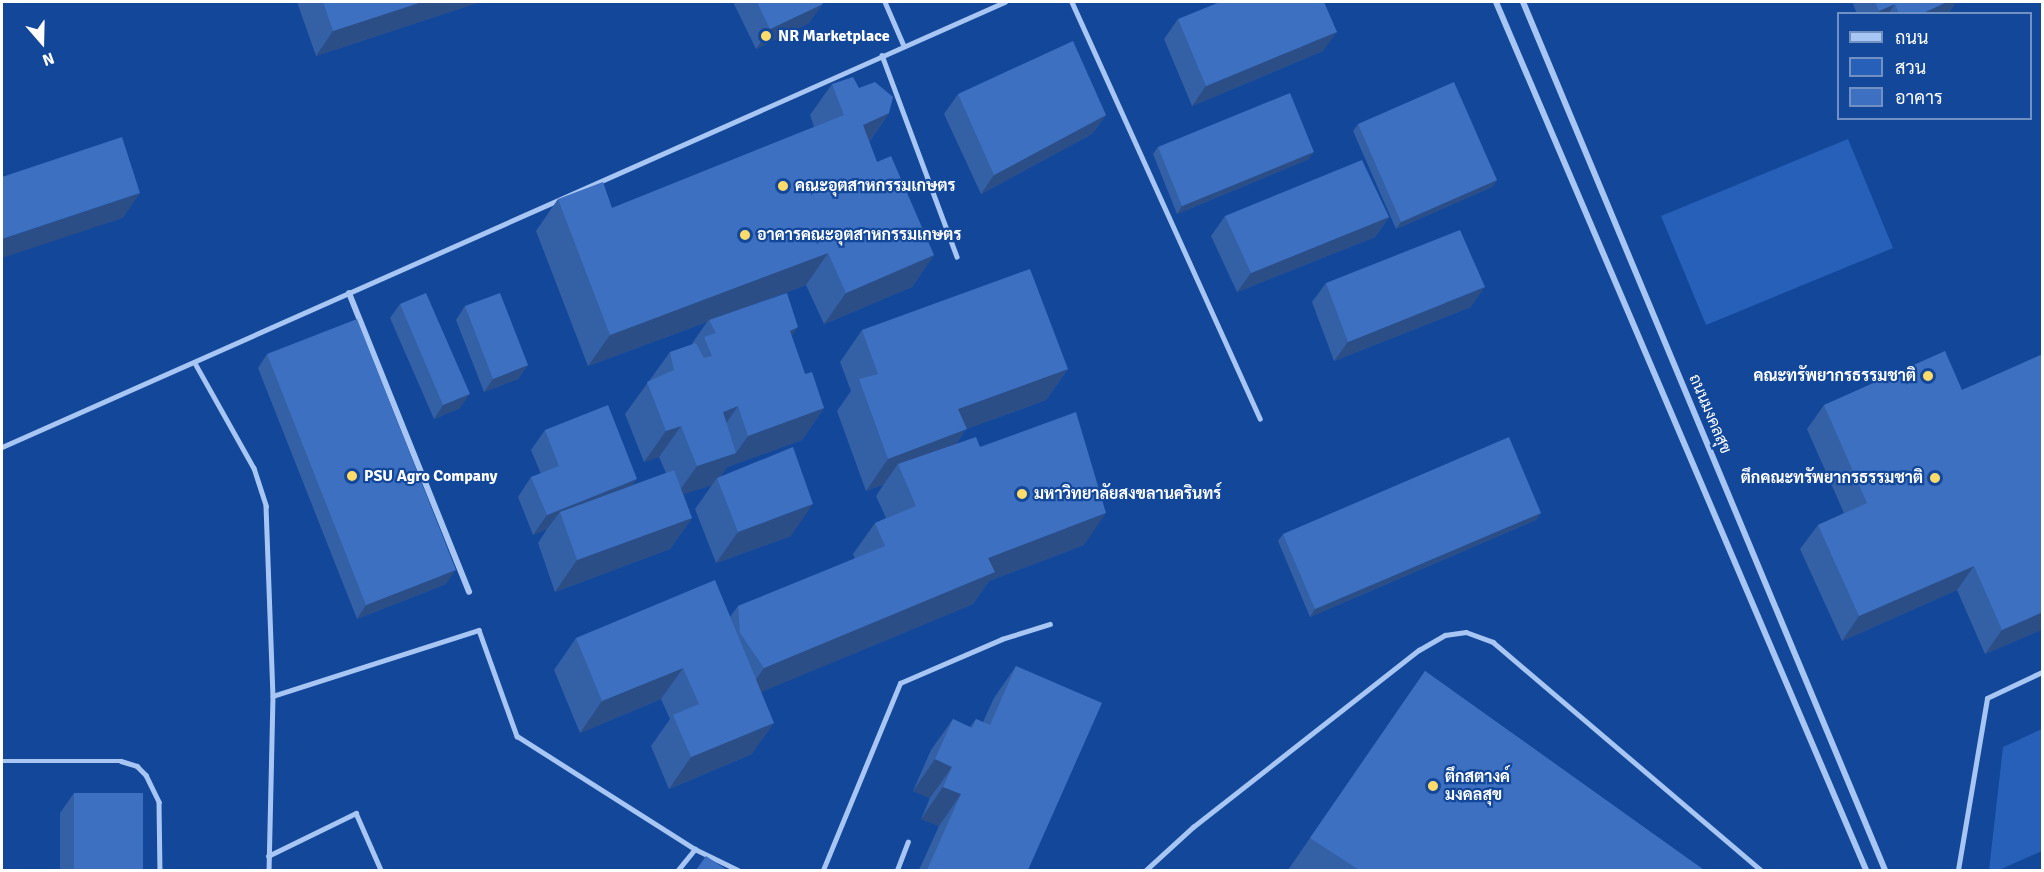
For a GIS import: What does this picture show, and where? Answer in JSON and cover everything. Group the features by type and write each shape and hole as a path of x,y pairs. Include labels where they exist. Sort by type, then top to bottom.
{"street":[{"path":"1496,2 1503,13 1866,870"},
{"name":"ถนนมงคลสุข","path":"1523,2 1885,870"},
{"path":"349,293 469,592"}],"lane":[{"path":"885,2 904,46"},
{"path":"2,447 1005,2"},
{"path":"1072,2 1260,419"},
{"path":"882,56 957,257"},
{"path":"195,363 254,468 266,506 273,696 269,870"},
{"path":"823,870 900,683 1002,639 1050,624"},
{"path":"273,696 479,630 518,736 695,849 738,870"},
{"path":"1146,870 1193,827 1419,650 1445,635 1466,632 1493,642 1761,870"},
{"path":"1958,870 1987,698 2043,672"},
{"path":"2,761 121,761 137,766 159,802 160,870"},
{"path":"268,856 356,813 381,870"},
{"path":"897,870 908,842"},
{"path":"678,870 695,849"}],"green space":[{"path":"1848,139 1893,248 1706,325 1661,216"},
{"path":"2042,729 2042,851 1999,870 1989,870 2003,747"}],"building":[{"path":"323,2 422,2 333,31"},
{"path":"757,2 822,2 823,4 770,29"},
{"path":"1220,2 1324,2 1337,32 1206,86 1178,19"},
{"path":"1875,2 1947,2 1925,12 1898,12 1895,4 1879,11"},
{"path":"1073,41 1106,115 994,175 958,94"},
{"name":"อาคารคณะอุตสาหกรรมเกษตร","path":"853,77 859,88 875,82 893,97 889,113 863,125 877,162 891,156 934,255 846,293 828,253 610,335 558,199 603,182 612,208 844,115 832,84"},
{"path":"1454,82 1497,180 1401,222 1358,124"},
{"path":"1290,93 1314,152 1182,206 1158,147"},
{"path":"122,137 140,193 2,239 2,177"},
{"path":"1362,160 1389,217 1251,273 1225,216"},
{"path":"1460,230 1485,287 1348,342 1326,283"},
{"path":"1030,269 1068,369 958,409 967,429 888,459 859,379 878,374 862,330"},
{"path":"426,293 470,394 443,405 400,304"},
{"path":"500,293 528,365 493,379 465,306"},
{"path":"787,293 798,327 790,331 805,374 812,372 824,408 748,436 738,406 723,412 736,453 697,466 681,426 666,431 647,382 674,370 670,352 696,343 704,358 712,356 704,337 716,333 709,320"},
{"name":"PSU Agro Company","path":"357,319 456,570 366,605 267,354"},
{"name":"ตึกคณะทรัพยากรธรรมชาติ","path":"1945,351 1962,390 2043,354 2043,612 2002,630 1974,566 1859,616 1818,525 1867,503 1824,405"},
{"path":"608,405 637,479 547,515 531,477 559,466 545,430"},
{"path":"1076,412 1106,513 988,558 995,572 764,668 740,633 738,606 885,546 875,523 916,506 898,464 976,437 980,447"},
{"path":"1509,437 1541,513 1315,609 1283,534"},
{"path":"793,447 813,504 738,532 717,478"},
{"path":"674,470 692,518 577,560 560,512"},
{"path":"715,580 774,723 691,757 673,715 699,704 683,668 602,701 576,638"},
{"path":"1016,666 1102,703 1028,870 927,870 961,794 943,787 952,767 935,759 953,719 972,728 976,719 990,725"},
{"name":"ตึกสตางค์ มงคลสุข","path":"1425,671 1704,870 1359,870 1310,838"},
{"path":"74,793 143,793 143,870 74,870"},
{"path":"706,856 727,870 696,870"}],"place":[{"name":"NR Marketplace","path":"766,36"},
{"name":"คณะอุตสาหกรรมเกษตร","path":"783,186"},
{"name":"อาคารคณะอุตสาหกรรมเกษตร","path":"745,235"},
{"name":"คณะทรัพยากรธรรมชาติ","path":"1928,376"},
{"name":"PSU Agro Company","path":"352,476"},
{"name":"ตึกคณะทรัพยากรธรรมชาติ","path":"1935,478"},
{"name":"มหาวิทยาลัยสงขลานครินทร์","path":"1022,494"},
{"name":"ตึกสตางค์ มงคลสุข","path":"1433,786"}]}
